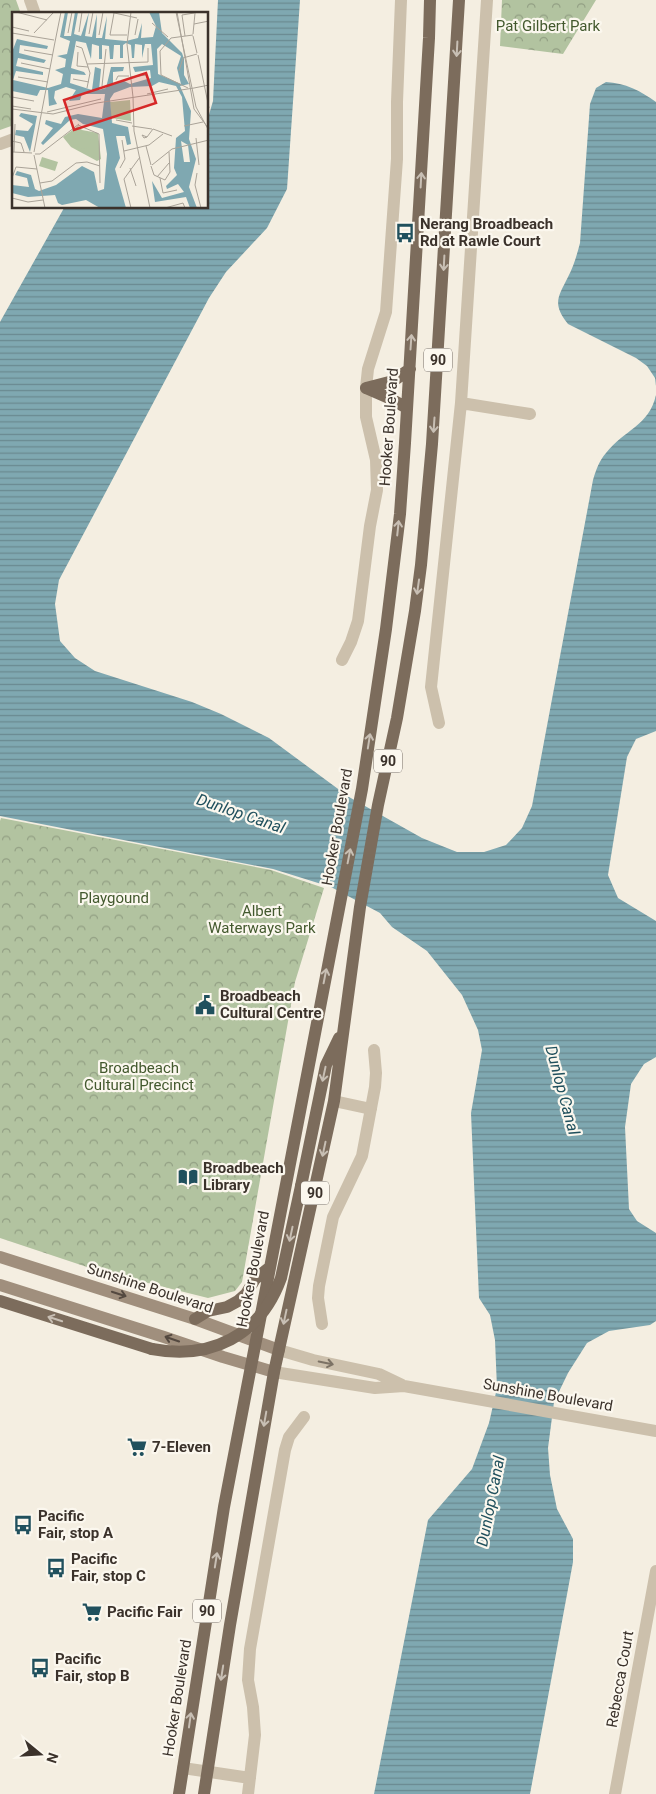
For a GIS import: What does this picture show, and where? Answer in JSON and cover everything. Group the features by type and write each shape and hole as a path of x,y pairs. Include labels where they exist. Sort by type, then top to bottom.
{"main road":[{"name":"Hooker Boulevard","path":"179,1794 224,1507 362,789 394,574 401,506 410,369 429,48 430,0"},
{"name":"90","path":"204,1794 231,1615 274,1372 334,1101 360,907 378,804 406,671 427,509 460,0"},
{"path":"366,388 388,384 410,369"},
{"path":"366,388 390,398 407,408"},
{"path":"0,1302 158,1350 189,1352 207,1350 244,1331 264,1311 277,1289 283,1269 326,1065 344,1029"},
{"name":"Sunshine Boulevard","path":"0,1257 195,1319 279,1350"},
{"path":"195,1319 208,1311 227,1307 238,1301 246,1294 255,1279 269,1268"},
{"name":"Sunshine Boulevard","path":"0,1285 274,1372"}],"street":[{"path":"30,0 34,12"},
{"name":"Hooker Boulevard","path":"342,660 352,642 358,621 370,526 377,490 376,460 366,417 366,388 368,369 386,312 397,159 401,0"},
{"path":"439,724 431,687 461,403 487,0"},
{"path":"0,144 12,140"},
{"path":"461,403 530,414"},
{"path":"322,1324 318,1298 330,1227 362,1156 376,1073 374,1050"},
{"path":"334,1101 371,1109"},
{"name":"Sunshine Boulevard","path":"279,1350 313,1360 379,1374 404,1386"},
{"name":"Sunshine Boulevard","path":"274,1372 375,1388 404,1386 656,1431"},
{"path":"248,1794 255,1729 248,1680 250,1649 285,1450 289,1437 304,1417"},
{"name":"Rebecca Court","path":"615,1794 656,1571"},
{"name":"Hooker Boulevard","path":"183,1768 250,1778"}],"green space":[{"path":"0,0 16,0 20,12 12,12 12,126 0,130"},
{"name":"Pat Gilbert Park","path":"502,0 596,0 563,54 500,46"},
{"name":"Broadbeach Cultural Precinct","path":"1,818 271,870 324,888 295,982 242,1282 235,1291 208,1298 96,1270 0,1238"}],"water":[{"name":"Dunlop Canal","path":"218,0 300,0 287,189 267,228 226,272 209,298 59,580 55,604 60,641 75,658 95,671 192,702 269,738 349,797 422,838 457,852 484,852 506,845 522,828 532,806 595,473 600,462 613,445 648,414 656,395 656,731 636,739 627,757 608,875 618,898 656,921 656,1057 644,1064 631,1084 625,1127 629,1209 637,1221 656,1233 656,1321 650,1325 609,1331 587,1343 568,1373 554,1402 548,1448 550,1475 557,1509 573,1539 573,1562 530,1794 374,1794 428,1520 472,1469 489,1423 497,1388 495,1340 490,1315 479,1298 471,1113 482,1050 478,1030 462,995 427,951 392,927 380,913 331,887 273,869 0,816 0,322 63,209 209,209 209,115 213,101"},
{"path":"606,82 632,88 656,102 656,386 655,378 647,366 636,358 568,324 558,306 559,295 572,269 580,243 590,104 596,88"}],"place":[{"name":"Nerang Broadbeach Rd at Rawle Court","path":"405,233"},
{"name":"Broadbeach Cultural Centre","path":"205,1005"},
{"name":"Broadbeach Library","path":"188,1177"},
{"name":"7-Eleven","path":"137,1447"},
{"name":"Pacific Fair, stop A","path":"23,1525"},
{"name":"Pacific Fair, stop C","path":"56,1568"},
{"name":"Pacific Fair","path":"92,1612"},
{"name":"Pacific Fair, stop B","path":"40,1668"}],"park label":[{"name":"Playgound","path":"114,898"},
{"name":"Albert Waterways Park","path":"262,920"}]}
